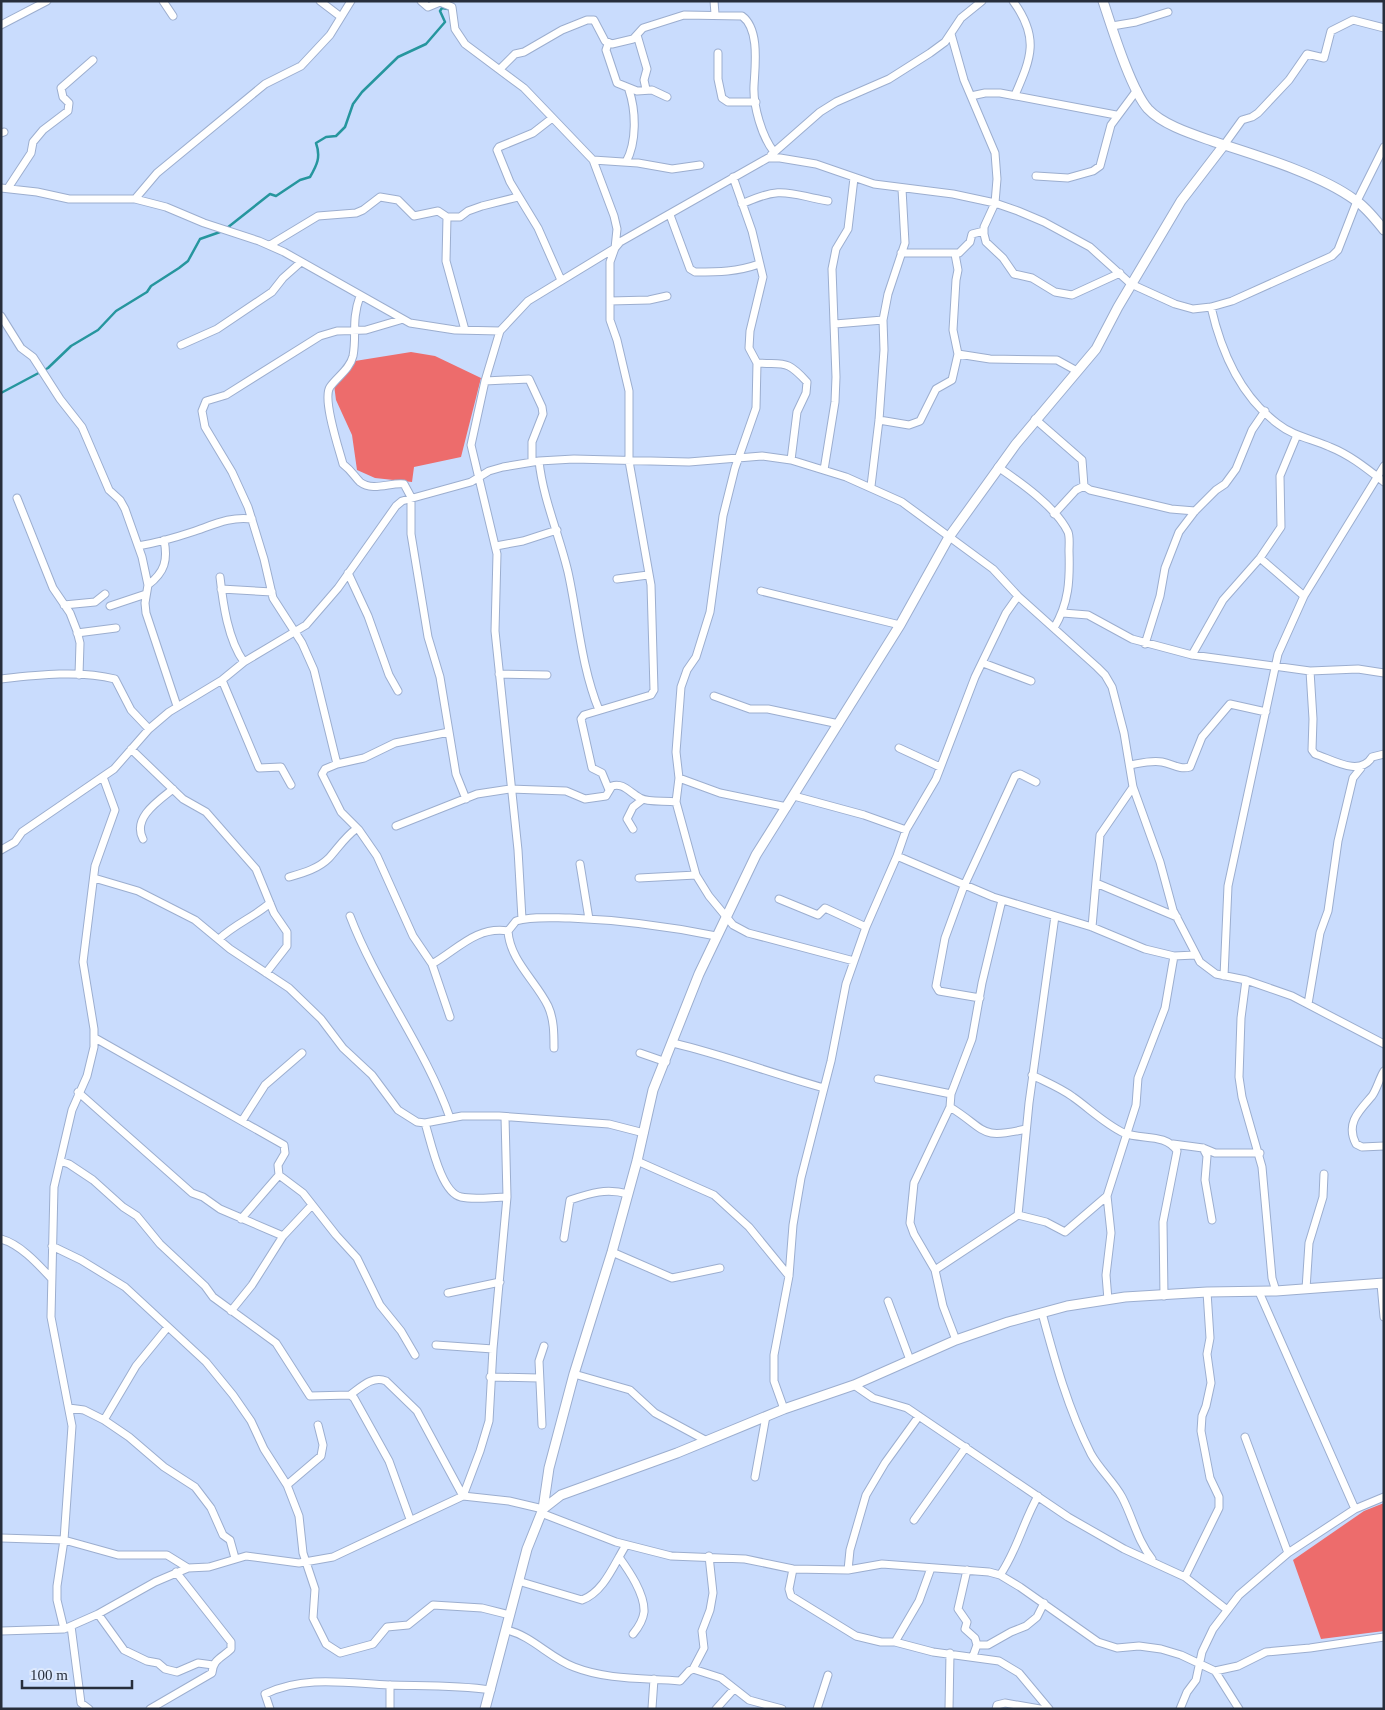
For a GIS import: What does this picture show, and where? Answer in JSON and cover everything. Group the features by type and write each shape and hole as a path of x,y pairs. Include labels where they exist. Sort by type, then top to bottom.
{"street":[{"path":"1,25 47,1"},
{"path":"163,1 173,16"},
{"path":"320,1 341,17"},
{"path":"135,199 157,173 265,84 301,66 324,42 351,1"},
{"path":"421,1 428,7 440,2 452,7 455,29 464,44 524,88 593,160 614,216 617,238 610,262 610,320 621,355 629,391 629,461 651,585 654,690 651,695 584,715 581,719 592,768 602,773 609,790"},
{"path":"714,1 715,14"},
{"path":"522,919 507,739 498,674 495,631 498,570 496,546 473,459 472,445 485,381 500,331 519,308 615,248 624,239 670,215 768,158 820,112 836,102 898,74 930,53 951,34 962,18 982,1"},
{"path":"1013,1 1027,30 1031,51 1030,62 1015,95"},
{"path":"1103,1 1136,90 1148,110 1196,135 1254,154 1325,183 1357,201 1384,230"},
{"path":"1112,26 1136,22 1168,12"},
{"path":"608,44 633,39 643,28 684,15 715,14 742,16 746,19 756,51 754,87 756,102 766,138 774,152"},
{"path":"500,69 515,54 524,52 562,30 587,20 594,20 608,44 606,50 614,80 630,90 646,89 667,97"},
{"path":"485,1709 527,1549 542,1511 549,1468 574,1374 638,1161 654,1090 716,936 756,855 900,625 949,537 998,467 1035,419 1096,349 1131,284 1181,201 1242,120 1258,113 1289,80 1307,54 1324,58 1331,31 1353,20 1384,28"},
{"path":"951,34 971,96 992,142 995,153 997,179 995,203 984,231 986,242 1003,258 1014,274 1032,278 1055,292 1072,295 1080,293 1120,273"},
{"path":"637,35 647,69 644,80 646,89"},
{"path":"718,53 718,79 722,98 728,102 756,102"},
{"path":"93,60 61,88 62,97 69,103 68,111 43,130 33,142 31,153 4,188 69,199 135,199 166,207 217,228 270,245 400,320 431,328 500,331"},
{"path":"626,162 631,149 634,112 630,90"},
{"path":"1036,176 1068,178 1096,170 1103,160 1108,136 1116,115 1136,90"},
{"path":"971,96 985,92 1015,95 1116,115"},
{"path":"551,118 533,132 497,150 518,197 538,228 561,280"},
{"path":"768,158 816,164 854,178 902,189 953,194 995,203 1044,222 1090,247 1131,284 1175,304 1193,309 1211,307 1258,290 1332,256 1338,250 1357,201 1384,147"},
{"path":"593,160 626,162 672,169 700,165"},
{"path":"733,177 752,231 762,285 750,331 749,348 757,363 756,408 737,460 722,516 710,612 696,657 687,670 680,686 676,752 679,778 676,802 696,875 709,896 733,925 748,933 854,961"},
{"path":"824,470 835,402 835,324 832,269 836,249 848,229 854,178"},
{"path":"871,486 879,420 884,350 883,320 888,294 906,232 902,189"},
{"path":"742,204 764,194 778,191 828,201"},
{"path":"270,245 318,216 356,213 380,197 398,200 414,216 438,211 447,217 460,217 468,211 482,206 518,197"},
{"path":"670,215 690,269 695,272 724,272 759,264"},
{"path":"447,217 446,261 465,330"},
{"path":"901,253 955,254 962,251 970,242 974,232 984,231"},
{"path":"879,420 910,425 920,421 936,389 952,380 958,354 953,330 958,270 955,254"},
{"path":"181,345 217,329 272,292 301,262"},
{"path":"360,296 354,315 353,356 350,364 329,388 327,403 343,464 353,471 361,483 373,486 396,482 404,484 410,497 412,534 428,637 440,677 456,774 466,800"},
{"path":"610,301 649,300 667,296"},
{"path":"1211,307 1225,356 1247,391 1265,411 1278,424 1297,435 1330,447 1356,460 1381,479"},
{"path":"1,316 21,348 33,357 88,437 109,490 120,500 126,509 148,586 146,613 177,706"},
{"path":"337,764 314,670 272,592 252,519 237,480 206,427 202,411 203,404 226,395 320,336 353,330 366,330 400,320"},
{"path":"835,324 883,320"},
{"path":"958,354 990,359 1057,360 1077,371"},
{"path":"757,363 781,363 793,367 807,382 806,393 797,412 791,460"},
{"path":"485,381 529,379 542,407 543,414 532,442 535,461 569,578 590,684 599,710"},
{"path":"1145,644 1179,532 1216,490 1226,484 1236,469 1252,430 1265,411"},
{"path":"1035,419 1082,460 1084,486"},
{"path":"1192,654 1223,600 1260,558 1281,528 1280,476 1297,435"},
{"path":"1,850 15,842 22,832 114,769 149,729 177,706 222,680 244,662 295,633 315,615 396,506 410,497 471,482 503,467 535,461 737,460 762,456 791,460 871,486 902,502 993,569 1018,596 1105,675 1112,687 1130,765 1133,787 1160,862 1177,917 1195,955 1204,966 1224,976 1272,988 1308,1004 1384,1044"},
{"path":"1224,976 1228,886 1247,790 1283,639 1304,596 1381,479 1384,466"},
{"path":"998,467 1024,485 1054,514 1069,536 1069,591 1063,613 1054,628"},
{"path":"1084,486 1090,490 1171,509 1195,512"},
{"path":"1054,514 1076,490 1084,486"},
{"path":"16,498 53,588 78,633 80,648 79,676"},
{"path":"138,546 238,517 252,519"},
{"path":"496,546 523,541 556,530"},
{"path":"148,586 156,579 168,558 164,540"},
{"path":"1260,558 1304,596"},
{"path":"348,572 368,616 389,675 398,691"},
{"path":"617,579 648,575"},
{"path":"220,577 221,589 238,654 244,662"},
{"path":"221,589 272,592"},
{"path":"761,591 900,625"},
{"path":"64,605 95,602 105,594"},
{"path":"110,606 146,594"},
{"path":"784,1409 774,1381 774,1355 789,1276 799,1190 824,1088 846,984 866,927 897,856 906,830 936,779 962,707 982,662 1006,613 1018,596"},
{"path":"1063,613 1088,615 1107,624 1123,635 1145,644 1192,654 1310,671 1350,669 1384,673"},
{"path":"78,633 116,628"},
{"path":"982,662 1031,681"},
{"path":"1310,671 1313,720 1312,750 1315,754 1352,767 1361,768"},
{"path":"498,674 547,675"},
{"path":"1,679 99,675 115,679 131,710 149,729"},
{"path":"222,680 259,768 282,767 291,785"},
{"path":"714,696 750,709 768,708 839,724"},
{"path":"1130,765 1151,761 1164,762 1183,769 1190,768 1202,737 1230,704 1266,712"},
{"path":"448,732 395,743 364,758 337,764 325,769 323,778 340,812 356,828 377,856 410,929 432,964 450,1017"},
{"path":"899,748 940,767"},
{"path":"131,749 184,799 206,812 256,869 270,903 287,932 289,941 288,946 266,973"},
{"path":"1308,1004 1320,933 1328,911 1338,841 1353,778 1361,768 1368,764 1372,757 1384,754"},
{"path":"980,998 939,991 936,986 945,938 964,886 1015,776 1020,774 1036,782"},
{"path":"89,1709 81,1703 67,1628 57,1600 64,1540 72,1426 51,1317 51,1278 54,1187 66,1127 78,1092 87,1076 95,1038 83,962 95,866 115,810 102,777"},
{"path":"679,778 720,793 787,807"},
{"path":"396,826 466,800 477,794 510,789 566,791 584,799 606,796 609,790 616,784 642,800 676,802"},
{"path":"1092,927 1100,835 1133,787"},
{"path":"143,839 139,831 141,821 153,805 172,788"},
{"path":"794,796 906,830"},
{"path":"633,829 627,819 633,807 642,800"},
{"path":"289,877 310,870 324,862 341,841 356,828"},
{"path":"897,856 964,886 1002,900 1092,927 1145,949 1174,956 1195,955"},
{"path":"580,864 589,919"},
{"path":"639,878 696,875"},
{"path":"94,878 138,891 195,920 295,993 322,1019 343,1048 372,1075 398,1110 417,1122 425,1123 450,1118 505,1117 609,1124 644,1133"},
{"path":"1096,883 1177,917"},
{"path":"779,899 818,915 825,908 866,927"},
{"path":"956,1340 943,1306 936,1270 914,1234 910,1212 914,1183 950,1107 951,1094 972,1039 1002,900"},
{"path":"219,939 232,927 260,912 270,903"},
{"path":"350,916 376,972 440,1090 450,1118"},
{"path":"1018,1215 1032,1075 1055,916"},
{"path":"554,1048 554,1029 549,1008 519,962 508,938 508,931 511,925 522,919 589,919 672,927 716,936"},
{"path":"432,964 473,936 490,930 508,931"},
{"path":"1108,1300 1106,1275 1111,1232 1107,1196 1136,1105 1141,1067 1164,1008 1174,956"},
{"path":"1246,980 1241,1018 1239,1077 1245,1106 1260,1152 1272,1278 1276,1291"},
{"path":"95,1038 284,1145 285,1153 278,1165 279,1175 241,1218"},
{"path":"673,1043 700,1049 754,1068 824,1088"},
{"path":"242,1121 265,1085 302,1053"},
{"path":"640,1053 666,1062"},
{"path":"1384,1071 1373,1095 1354,1114 1353,1135 1356,1144 1362,1147 1384,1146"},
{"path":"1032,1075 1061,1090 1111,1126 1126,1134 1203,1148 1215,1153 1260,1152"},
{"path":"878,1079 951,1094"},
{"path":"78,1092 181,1184 220,1209 283,1236"},
{"path":"950,1107 985,1132 1003,1134 1026,1129"},
{"path":"463,1496 488,1430 490,1377 507,1197 505,1117"},
{"path":"425,1123 439,1168 451,1192 466,1198 507,1197"},
{"path":"1164,1296 1163,1222 1170,1179 1177,1159 1177,1151 1173,1144"},
{"path":"1203,1148 1207,1156 1205,1180 1212,1220"},
{"path":"638,1161 714,1195 748,1227 789,1276"},
{"path":"60,1162 69,1164 93,1180 123,1207 137,1216 160,1244 231,1311 276,1343 310,1396 350,1395 372,1380 380,1378 386,1381 416,1411 463,1496"},
{"path":"1306,1289 1309,1243 1323,1197 1324,1174"},
{"path":"279,1175 303,1193 357,1258 380,1305 401,1331 415,1355"},
{"path":"564,1238 570,1200 597,1191 616,1191 628,1194"},
{"path":"936,1270 1018,1215 1046,1222 1065,1232 1107,1196"},
{"path":"231,1311 252,1285 283,1236 312,1205"},
{"path":"1,1239 8,1241 33,1260 51,1278"},
{"path":"52,1246 81,1260 125,1286 167,1328 206,1362 251,1421 264,1450 287,1485 300,1516 306,1563 315,1589 313,1618 326,1644 340,1653 373,1644 387,1627 408,1625 433,1605 474,1607 510,1615"},
{"path":"612,1252 672,1278 720,1268"},
{"path":"448,1293 500,1282"},
{"path":"542,1511 561,1496 784,1409 854,1385 956,1340 1083,1302 1207,1292 1259,1292 1382,1284 1384,1317"},
{"path":"1185,1577 1219,1508 1219,1497 1210,1478 1201,1431 1202,1416 1206,1406 1210,1383 1207,1354 1210,1338 1207,1292"},
{"path":"1259,1292 1354,1509"},
{"path":"888,1301 910,1360"},
{"path":"1042,1313 1070,1407 1077,1423 1104,1475 1122,1496 1142,1546 1153,1561"},
{"path":"104,1420 136,1366 167,1328"},
{"path":"436,1345 493,1348"},
{"path":"542,1425 539,1361 544,1346"},
{"path":"574,1374 630,1390 655,1413 706,1441"},
{"path":"490,1377 539,1378"},
{"path":"854,1385 873,1398 907,1408 1038,1496 1110,1541 1185,1577 1226,1609"},
{"path":"350,1395 361,1408 389,1461 410,1519"},
{"path":"69,1408 84,1410 104,1420 164,1467 196,1487 205,1496 223,1535 230,1540 236,1558"},
{"path":"755,1477 766,1416"},
{"path":"848,1570 850,1550 866,1495 885,1463 919,1416"},
{"path":"287,1485 321,1456 323,1445 318,1424"},
{"path":"1245,1437 1288,1553"},
{"path":"914,1520 966,1447"},
{"path":"1,1631 67,1628 98,1614 176,1572 188,1568 209,1567 246,1556 306,1563 333,1557 410,1519 463,1496 510,1501 542,1511 576,1528 626,1545 671,1556 709,1556 754,1560 793,1569 848,1570 882,1564 980,1570 1000,1575 1044,1603 1079,1630 1108,1646 1117,1648 1150,1646 1181,1655 1215,1671 1239,1709"},
{"path":"1000,1575 1011,1560 1038,1496"},
{"path":"1180,1709 1187,1692 1196,1680 1202,1652 1213,1628 1226,1609 1245,1589 1288,1553 1354,1509 1384,1497"},
{"path":"1,1538 64,1540 118,1554 167,1555 188,1568"},
{"path":"518,1581 582,1600 592,1596 598,1590 626,1545"},
{"path":"507,1630 523,1635 572,1667 604,1676 680,1681 689,1671 693,1670 704,1648 702,1631 710,1610 713,1593 709,1556"},
{"path":"619,1557 628,1570 642,1601 644,1613 633,1634"},
{"path":"895,1642 919,1601 931,1568"},
{"path":"793,1569 789,1590 792,1596 829,1617 856,1636 881,1642 895,1642 933,1652 973,1656 999,1662 1019,1673 1049,1709"},
{"path":"967,1570 958,1609 967,1622 965,1629 975,1638 977,1645 973,1656"},
{"path":"150,1709 212,1673 213,1665 218,1658 231,1649 231,1642 176,1572"},
{"path":"977,1645 988,1645 1026,1626 1037,1616 1044,1603"},
{"path":"98,1614 124,1650 158,1664 165,1669 177,1672 198,1663 213,1665"},
{"path":"1215,1671 1238,1666 1266,1652 1310,1648 1384,1637"},
{"path":"949,1709 950,1654"},
{"path":"693,1670 721,1678 749,1700 782,1709"},
{"path":"817,1709 828,1676"},
{"path":"652,1708 654,1678"},
{"path":"270,1709 265,1694 274,1690 318,1680 390,1685 465,1686 491,1690"},
{"path":"390,1685 390,1709"},
{"path":"716,1709 734,1689"},
{"path":"996,1709 997,1705 1005,1703 1040,1709"}],"shaded area":[{"path":"411,352 435,356 481,378 461,457 414,467 412,482 375,478 357,470 352,435 336,400 334,385 355,361"},
{"path":"1384,1503 1384,1631 1321,1639 1293,1560 1364,1511"}],"waterway":[{"path":"227,228 270,194 276,196 300,180 310,177 318,161 316,143 326,137 336,136 345,127 353,104 362,92 398,57 426,44 445,22 440,11 442,8 448,9"},
{"path":"1,393 48,368 71,346 98,330 116,311 147,292 151,286 188,261 200,239 220,232"}]}
